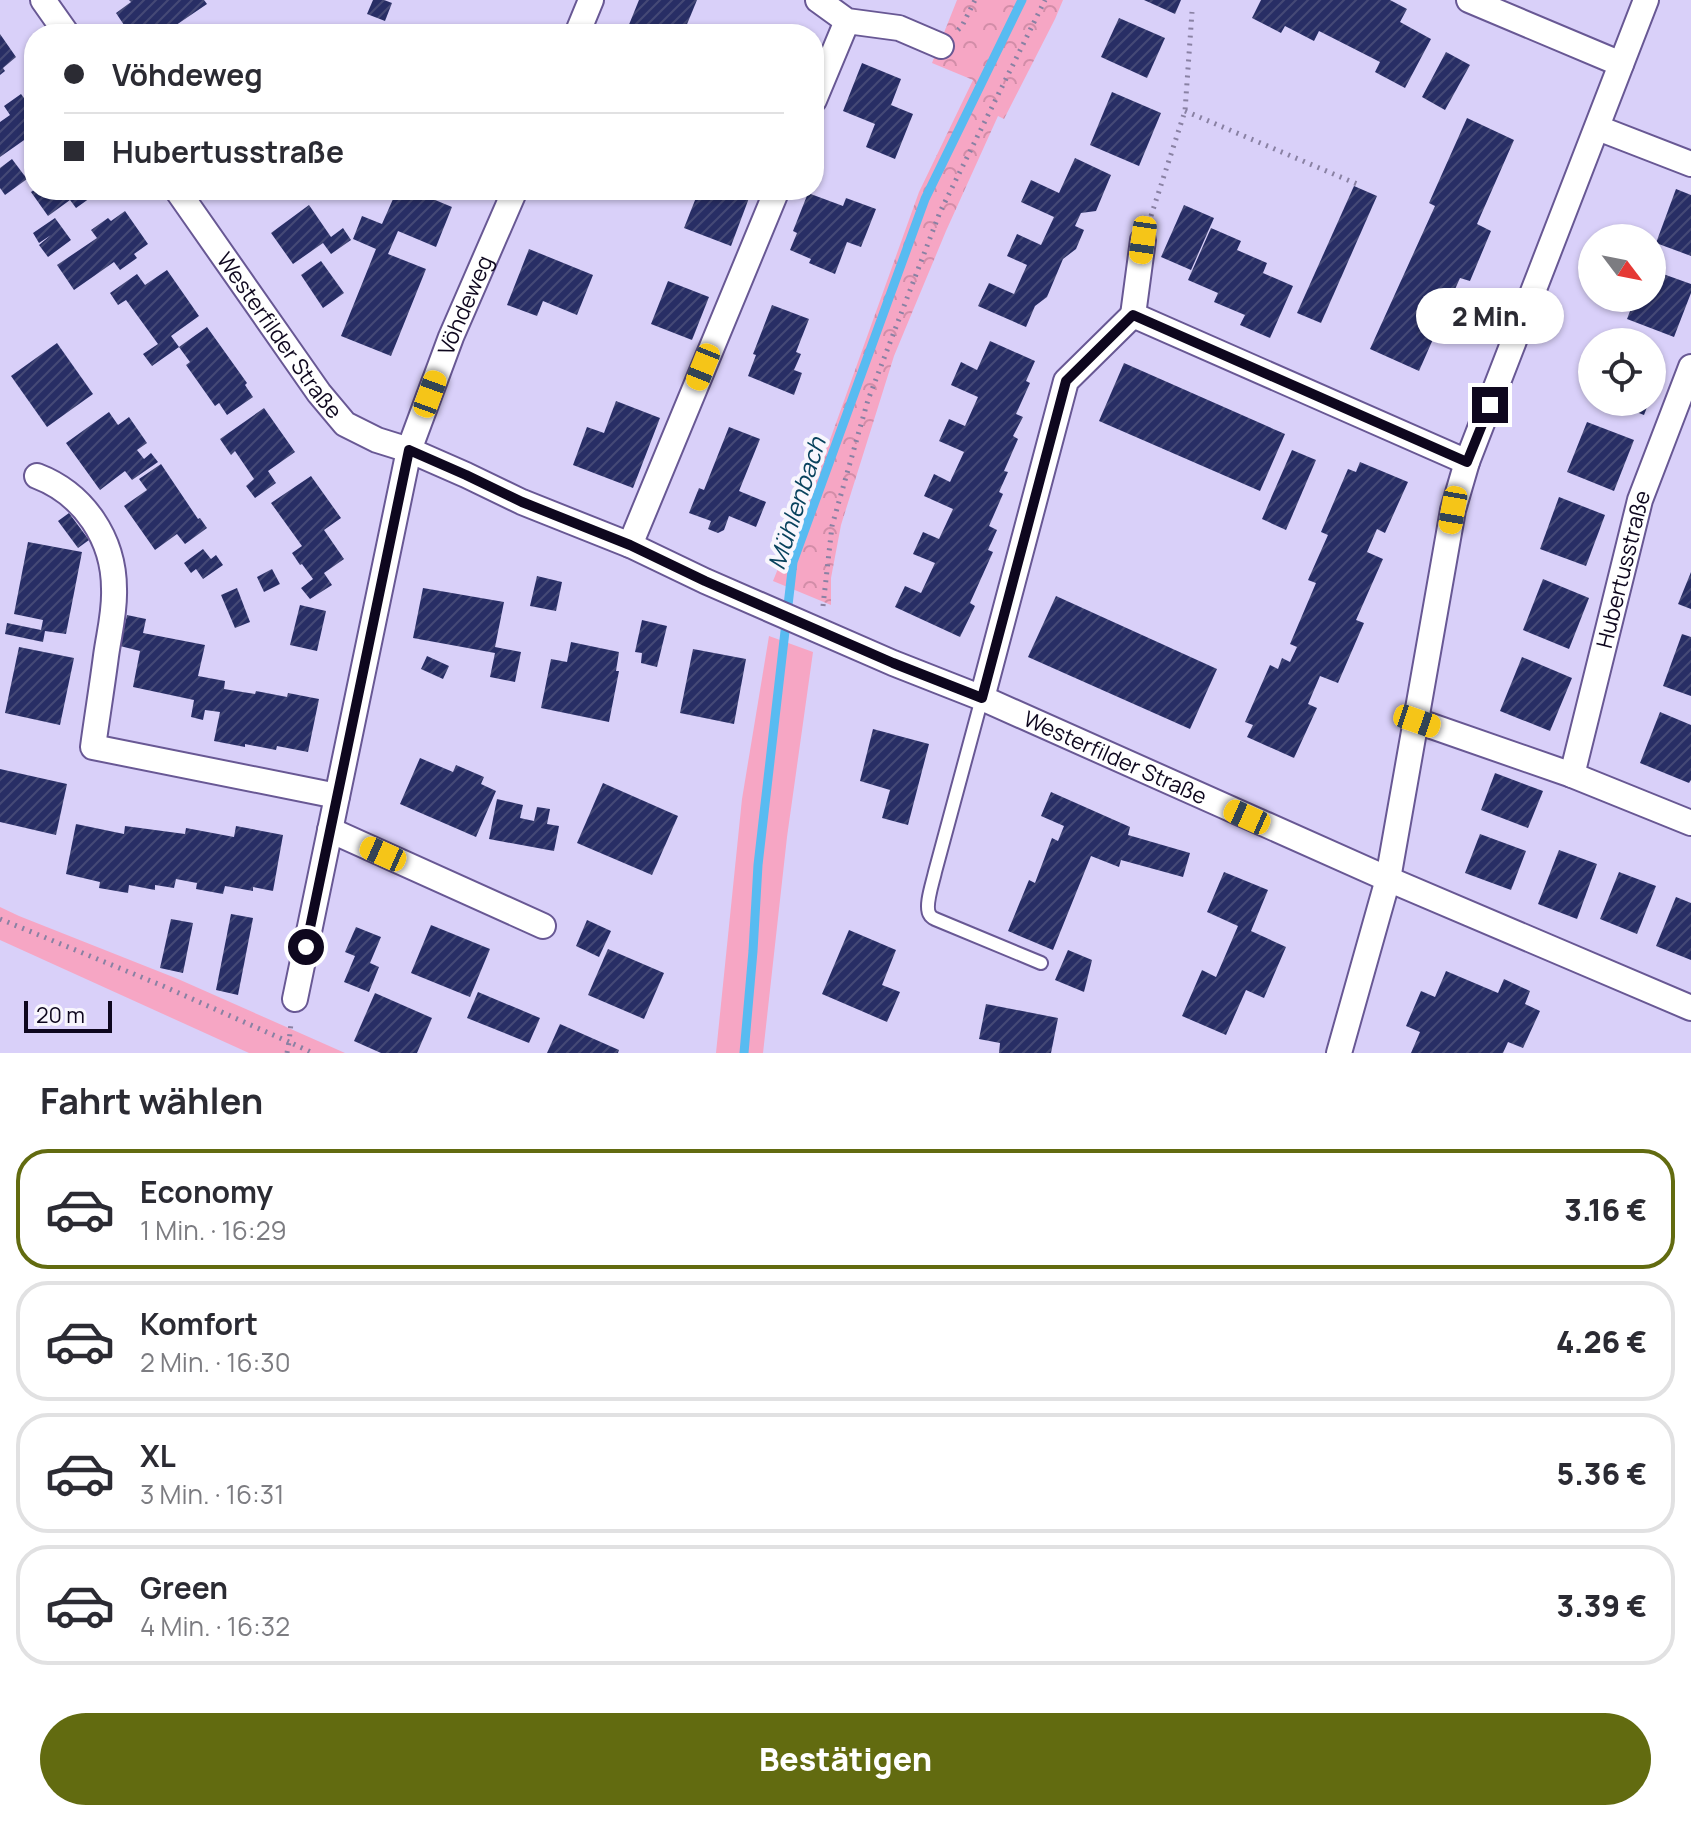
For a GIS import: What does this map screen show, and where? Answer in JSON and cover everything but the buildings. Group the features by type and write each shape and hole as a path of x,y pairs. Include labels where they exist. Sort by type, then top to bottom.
{"street":[{"path":"43,0 60,24"},
{"path":"581,24 591,0"},
{"path":"818,0 847,21 899,28 941,46"},
{"path":"1469,0 1621,64"},
{"path":"1339,1053 1388,879 1453,510 1467,462 1646,0"},
{"path":"824,76 847,21"},
{"path":"1598,128 1691,164"},
{"name":"Westerfilder Straße","path":"184,200 345,424 522,502 630,545 705,581 982,698 1388,879 1691,1008"},
{"name":"Vöhdeweg","path":"295,999 409,450 451,337 511,200"},
{"path":"630,545 773,200"},
{"path":"982,698 1066,381 1133,315 1143,240"},
{"path":"1133,315 1467,462"},
{"name":"Hubertusstraße","path":"1572,775 1640,500 1691,367"},
{"path":"37,476 66,492 85,508 106,543 113,568 114,602 93,747 337,796"},
{"path":"1417,721 1572,775 1691,823"},
{"path":"330,830 543,926"}],"lane":[{"path":"982,698 935,872 929,912 935,919 1041,963"}],"path":[{"path":"820,630 832,526 868,400 940,212 1045,0"},
{"path":"1143,240 1185,111 1192,12"},
{"path":"1185,111 1357,184"},
{"path":"0,919 163,986 313,1053"},
{"path":"287,1053 295,999"}],"green space":[{"path":"957,0 1063,0 1004,119 998,116 894,356 841,525 831,578 831,605 773,581 831,437 919,192 973,80 932,63"},
{"path":"769,636 813,652 787,837 763,1053 716,1053 742,799"},
{"path":"0,907 178,979 345,1053 249,1053 0,940"}],"waterway":[{"name":"Mühlenbach","path":"744,1053 758,865 793,562 925,199 1022,0"}],"route":[{"path":"306,947 409,450 893,663 982,698 1066,381 1133,315 1467,462 1490,405"}]}
